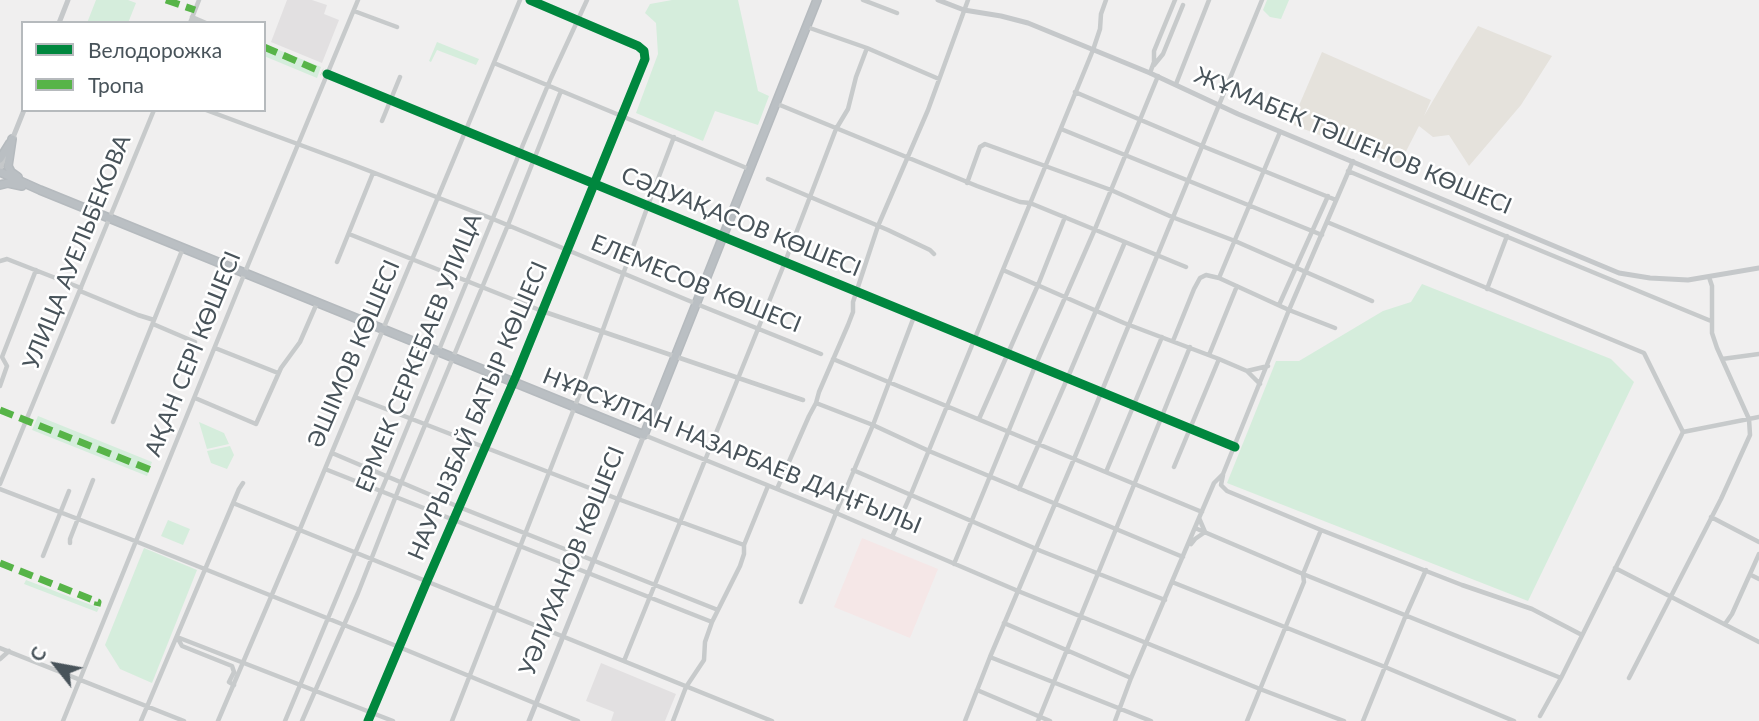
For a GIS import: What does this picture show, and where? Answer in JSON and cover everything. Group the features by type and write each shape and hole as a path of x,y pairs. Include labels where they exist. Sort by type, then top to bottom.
{"highway":[{"path":"806,27 816,0"},
{"path":"764,130 816,0"},
{"name":"УӘЛИХАНОВ КӨШЕСІ","path":"644,435 806,27"},
{"path":"0,159 12,139"},
{"path":"12,139 9,168 13,174 40,190"},
{"name":"НҰРСҰЛТАН НАЗАРБАЕВ ДАҢҒЫЛЫ","path":"1,171 40,190 644,435"},
{"path":"0,185 8,183 40,190"}],"main road":[{"path":"60,21 68,0"},
{"name":"ЖҰМАБЕК ТӘШЕНОВ КӨШЕСІ","path":"939,0 964,10 1028,23 1158,76 1280,132 1619,273 1688,280 1759,268"},
{"path":"1,171 23,112"},
{"name":"УӘЛИХАНОВ КӨШЕСІ","path":"529,721 644,435"}],"street":[{"path":"191,20 199,0"},
{"name":"АҚАН СЕРІ КӨШЕСІ","path":"63,721 358,0"},
{"name":"ӘШІМОВ КӨШЕСІ","path":"218,721 520,0"},
{"path":"530,0 578,21"},
{"name":"ЕРМЕК СЕРКЕБАЕВ УЛИЦА","path":"285,721 494,219 519,152 587,0"},
{"path":"863,0 897,13"},
{"path":"776,489 816,403 851,317 878,226 928,110 968,0"},
{"path":"892,537 1093,50 1107,0"},
{"path":"1150,73 1154,51 1175,0"},
{"path":"1176,84 1209,0"},
{"path":"965,721 1262,0"},
{"path":"1153,65 1163,54 1183,5"},
{"path":"354,11 397,27"},
{"name":"НАУРЫЗБАЙ БАТЫР КӨШЕСІ","path":"368,721 514,382 645,59 643,49 638,46 578,21"},
{"path":"806,27 867,48 939,79"},
{"path":"624,661 785,262 836,128 848,109 867,48"},
{"path":"494,63 749,169"},
{"name":"СӘДУАҚАСОВ КӨШЕСІ","path":"327,74 1235,447"},
{"path":"954,564 1158,76"},
{"path":"382,121 400,77"},
{"name":"ЕРМЕК СЕРКЕБАЕВ УЛИЦА","path":"302,721 358,593 561,91"},
{"path":"1075,92 1336,200"},
{"path":"775,103 967,183 1030,203 1186,267"},
{"name":"УЛИЦА АУЕЛЬБЕКОВА","path":"0,487 153,112"},
{"name":"ЕЛЕМЕСОВ КӨШЕСІ","path":"211,112 494,219 821,354"},
{"path":"1060,129 1322,235"},
{"path":"1219,278 1280,132"},
{"path":"452,721 575,407 674,137"},
{"path":"967,183 980,147 985,144 1111,190 1373,301"},
{"path":"1353,161 1289,310 1223,474 1222,485 1227,491 1321,530 1532,609 1582,635"},
{"path":"1348,171 1711,321"},
{"path":"337,262 373,173"},
{"path":"768,179 878,226 934,254"},
{"path":"1279,306 1328,196"},
{"path":"979,419 1065,217"},
{"path":"1327,222 1644,353 1683,432"},
{"path":"1498,232 1502,223"},
{"path":"349,234 542,311 803,400"},
{"path":"1487,289 1507,236"},
{"path":"1019,489 1125,242"},
{"path":"113,422 183,247"},
{"path":"0,261 7,260 36,270 195,342"},
{"path":"0,386 8,366 2,357 36,270"},
{"path":"1003,270 1247,371 1261,384"},
{"path":"1173,341 1194,289 1200,278 1206,275 1219,278 1335,328"},
{"path":"1629,678 1733,474 1750,435 1749,419 1712,333 1712,286 1709,276"},
{"path":"1209,355 1237,286"},
{"path":"195,398 256,424 278,373 300,342 317,302"},
{"path":"801,602 915,314"},
{"path":"1106,472 1162,337"},
{"path":"1039,719 1190,347"},
{"path":"215,348 278,373"},
{"path":"1722,359 1759,354"},
{"path":"834,359 1135,484 1200,515 1205,532"},
{"path":"1174,467 1219,359"},
{"path":"1247,371 1268,366"},
{"path":"355,397 744,545"},
{"path":"816,403 1183,557"},
{"path":"1683,432 1759,418"},
{"path":"1540,716 1683,432"},
{"name":"НҰРСҰЛТАН НАЗАРБАЕВ ДАҢҒЫЛЫ","path":"644,435 1018,591 1344,721"},
{"path":"332,453 459,507 718,610"},
{"path":"325,470 712,622"},
{"path":"853,470 1037,549 1165,600"},
{"path":"1115,721 1200,515 1214,483 1223,474"},
{"path":"70,543 93,480"},
{"path":"141,721 243,483"},
{"path":"673,721 686,687 704,660 705,642 712,622 740,566 744,545 768,486"},
{"path":"0,487 578,721"},
{"path":"43,556 69,491"},
{"path":"233,503 772,721"},
{"path":"1712,516 1759,542"},
{"path":"1195,528 1561,678"},
{"path":"1247,721 1304,582 1303,574 1321,530"},
{"path":"1186,551 1195,539 1205,532"},
{"path":"1725,624 1759,554"},
{"path":"1615,568 1759,642"},
{"path":"1363,721 1426,570"},
{"path":"1751,575 1759,579"},
{"path":"1172,582 1514,721"},
{"path":"1004,623 1131,678"},
{"path":"177,636 393,721"},
{"path":"177,636 182,646 232,666 234,672 229,682 234,685"},
{"path":"0,648 184,721"},
{"path":"0,659 9,651"},
{"path":"990,657 1151,721"},
{"path":"977,690 1039,719 1050,721"},
{"path":"749,721 752,713"}],"shaded area":[{"path":"287,0 312,0 327,5 324,14 339,20 322,63 271,42"},
{"path":"1478,26 1552,56 1521,105 1469,166 1449,135 1433,137 1419,126 1398,167 1291,124 1322,52 1431,100 1424,116"},
{"path":"862,538 938,569 910,638 834,607"},
{"path":"601,663 676,694 665,721 611,721 614,712 586,701"}],"green space":[{"path":"96,0 128,0 136,3 129,21 88,21"},
{"path":"672,0 738,0 758,91 769,96 758,125 715,111 703,141 636,113 658,54 656,23 645,13 650,4"},
{"path":"1267,0 1289,0 1281,19 1270,17 1263,10"},
{"path":"437,42 479,59 476,65 437,50 431,62 429,61"},
{"path":"266,45 321,67 317,78 266,57"},
{"path":"1422,284 1611,359 1634,382 1528,601 1227,483 1276,361 1299,361 1383,311 1411,302"},
{"path":"38,416 152,462 147,476 32,430"},
{"path":"199,422 224,433 229,444 207,449"},
{"path":"230,446 234,455 227,469 211,463 207,451"},
{"path":"168,520 190,529 183,545 161,536"},
{"path":"144,548 197,570 152,683 120,669 105,645"},
{"path":"26,580 99,608 97,612 24,584"}],"marked path":[{"path":"166,0 195,10"},
{"path":"266,48 322,72"},
{"path":"0,410 156,472"},
{"path":"0,563 98,602 97,606"}],"cycle path":[{"path":"368,721 516,376 645,59 644,51 638,46 530,0"},
{"path":"327,74 1235,447"}]}
